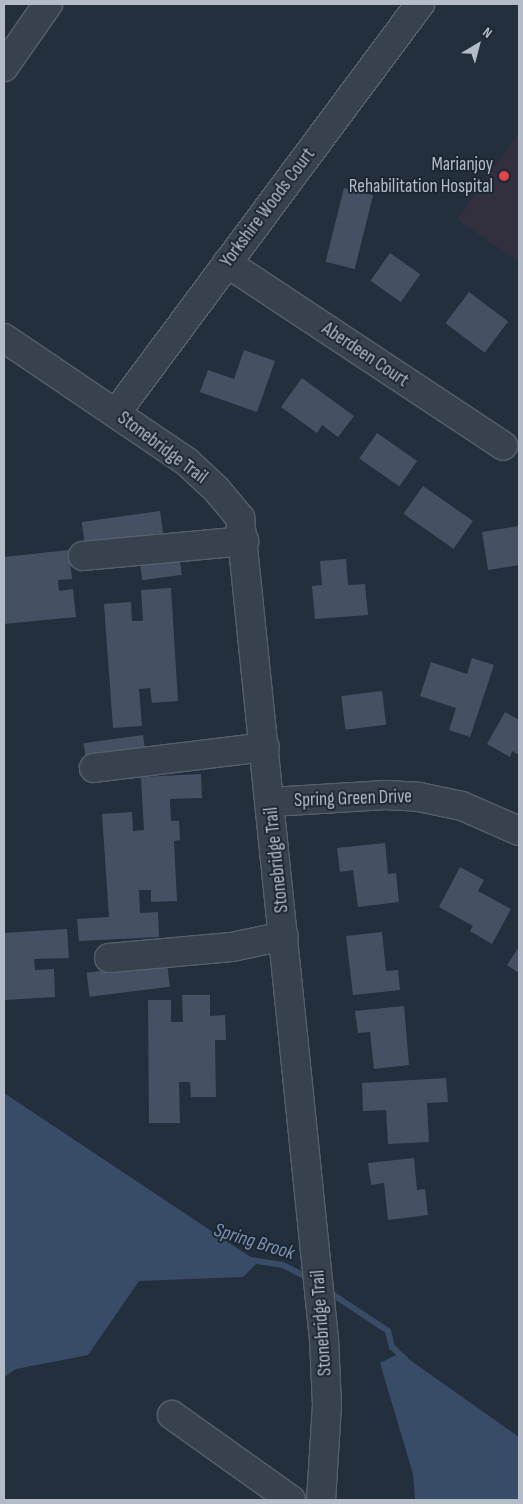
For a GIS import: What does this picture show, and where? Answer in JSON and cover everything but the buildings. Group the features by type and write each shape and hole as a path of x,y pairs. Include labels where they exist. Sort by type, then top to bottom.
{"street":[{"path":"4,67 48,4"},
{"name":"Yorkshire Woods Court","path":"116,413 420,4"},
{"name":"Aberdeen Court","path":"227,263 503,446"},
{"name":"Stonebridge Trail","path":"4,338 187,462 216,489 240,518 271,802 324,1339 328,1404 321,1500"},
{"path":"83,556 244,541"},
{"path":"94,768 265,747"},
{"name":"Spring Green Drive","path":"271,802 386,795 419,797 462,806 519,831"},
{"path":"109,958 232,947 284,936"},
{"path":"172,1415 291,1500"}],"shaded area":[{"name":"Marianjoy Rehabilitation Hospital","path":"519,133 519,262 457,219"}],"water":[{"path":"4,1093 258,1262 243,1277 139,1281 88,1355 16,1369 4,1377"},
{"path":"400,1353 519,1437 519,1500 415,1500 413,1474 380,1363"}],"waterway":[{"name":"Spring Brook","path":"251,1260 283,1265 310,1279"},
{"name":"Spring Brook","path":"326,1290 388,1331 392,1347 405,1359"}],"place":[{"name":"Marianjoy Rehabilitation Hospital","path":"504,176"}]}
